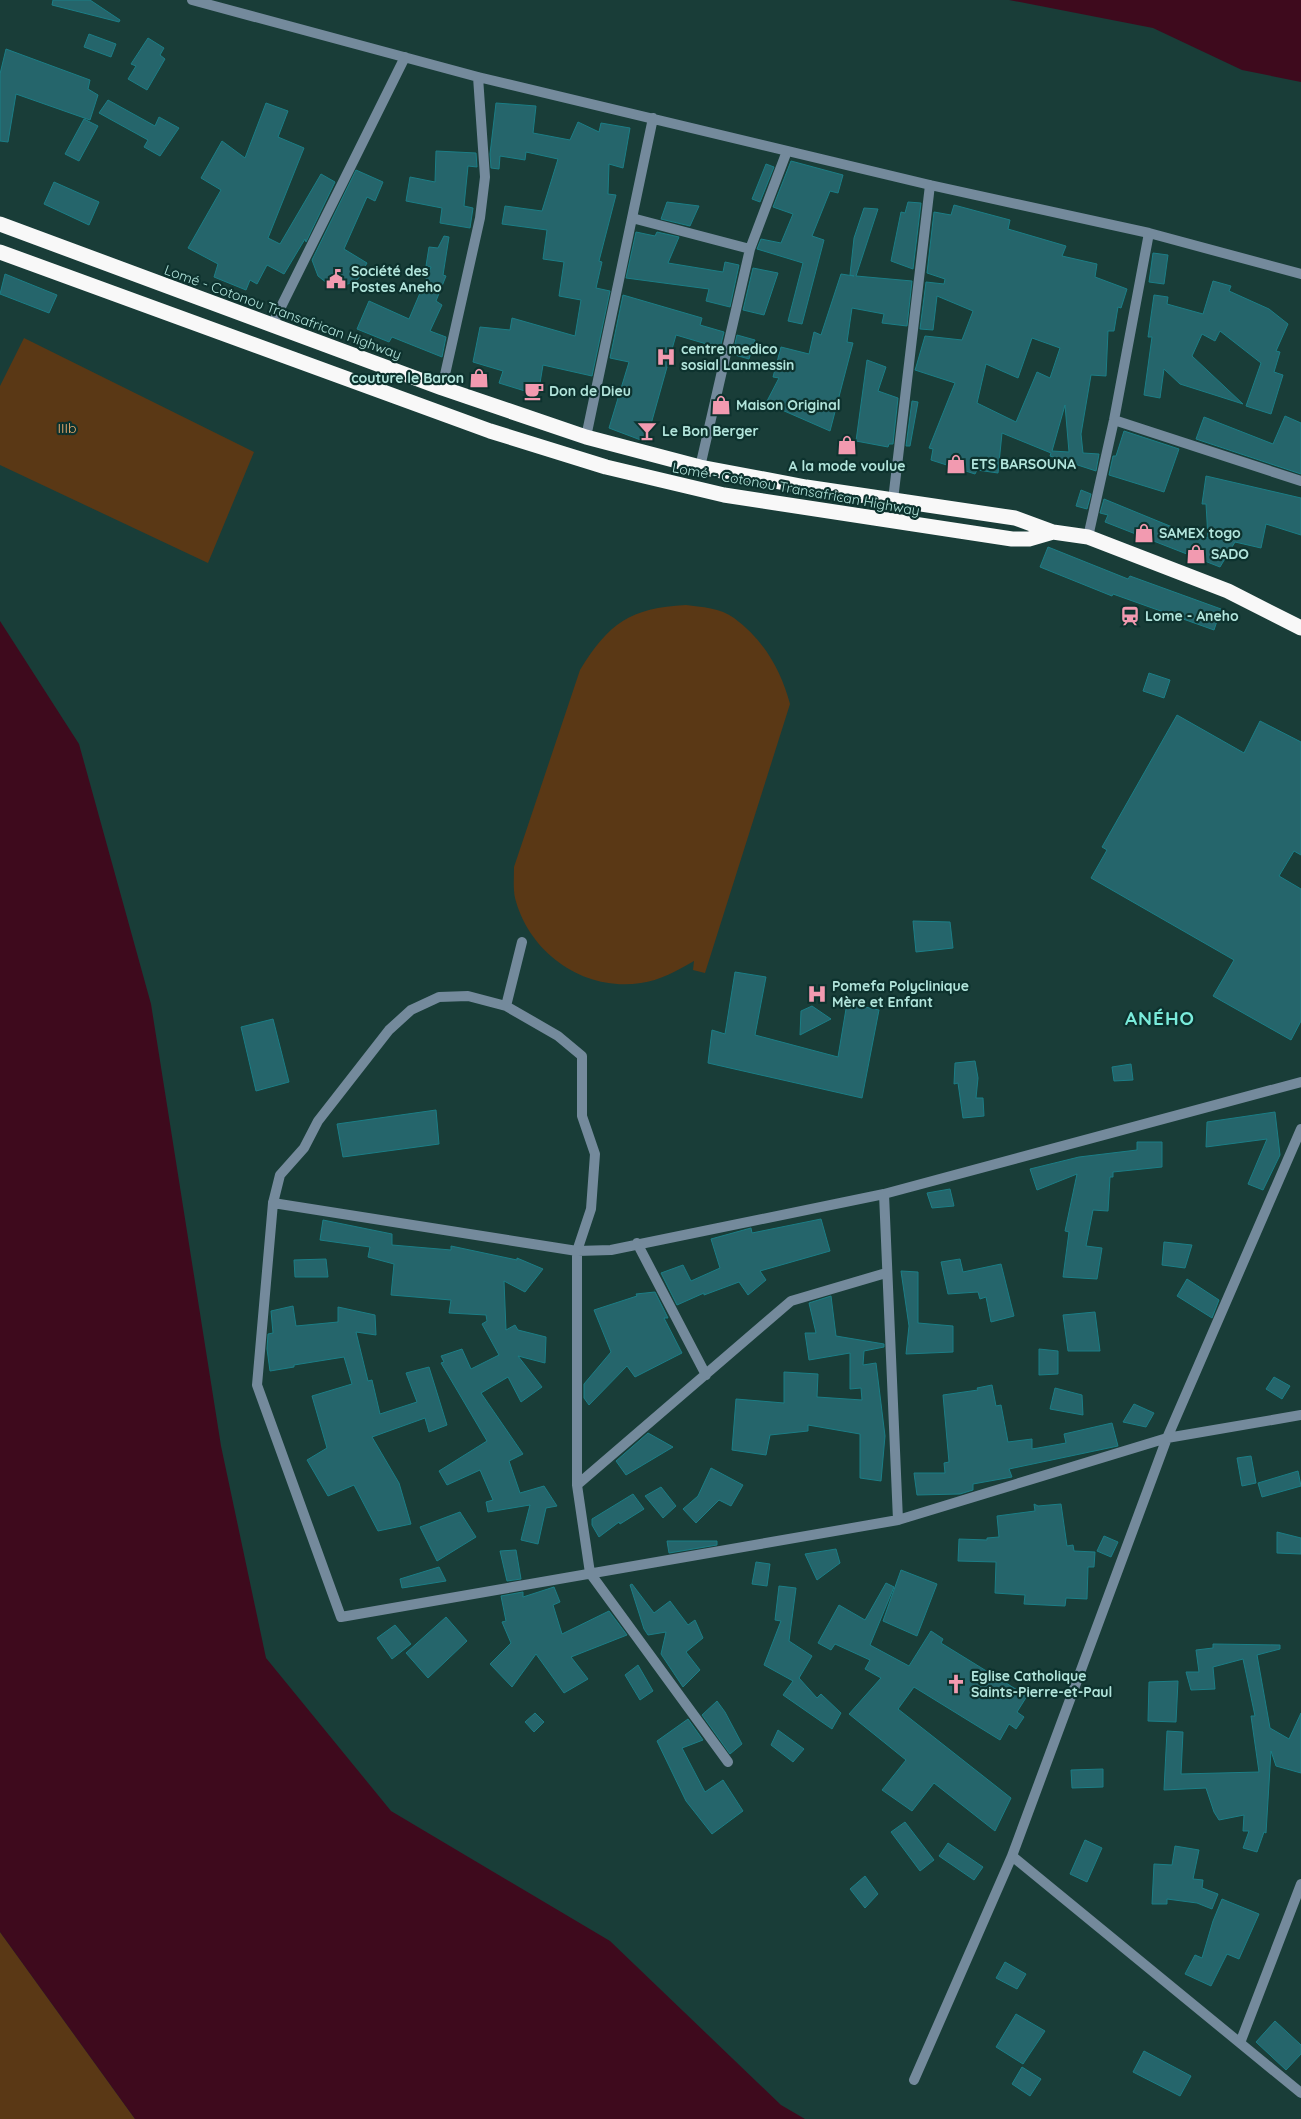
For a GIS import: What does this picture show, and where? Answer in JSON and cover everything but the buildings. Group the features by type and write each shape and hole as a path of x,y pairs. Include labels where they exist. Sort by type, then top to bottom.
{"highway":[{"name":"Lomé - Cotonou Transafrican Highway","path":"0,224 442,388 586,437 700,467 806,487 1015,518 1053,532 1088,537 1219,587 1299,623"},
{"name":"Lomé - Cotonou Transafrican Highway","path":"0,252 490,431 552,452 661,482 797,508 994,537 1029,539 1053,532"}],"street":[{"path":"192,0 478,77 930,185 1149,234 1301,274"},
{"path":"272,326 405,57"},
{"path":"442,388 482,201 485,177 478,77"},
{"path":"586,437 653,118"},
{"path":"700,467 750,249 787,151"},
{"path":"893,500 930,185"},
{"path":"632,218 750,249"},
{"path":"1088,537 1114,420 1149,234"},
{"path":"1114,420 1301,481"},
{"path":"506,1006 522,942"},
{"path":"728,1762 590,1573 577,1485 578,1251 591,1209 596,1154 582,1116 582,1056 558,1036 506,1006 468,996 439,997 411,1010 389,1030 318,1121 304,1148 280,1175 273,1203 257,1385 340,1617 590,1573 898,1520 1167,1438 1301,1415"},
{"path":"273,1203 578,1251 611,1250 637,1243 884,1194 1301,1082"},
{"path":"914,2080 1012,1856 1167,1438 1301,1129"},
{"path":"884,1194 898,1520"},
{"path":"637,1243 706,1375"},
{"path":"577,1485 791,1302 886,1273"},
{"path":"1012,1856 1301,2093"},
{"path":"1240,2043 1301,1884"}],"green space":[{"name":"IIIb","path":"24,338 254,452 208,563 0,465 0,386"},
{"path":"686,605 711,608 723,612 744,626 762,645 776,667 790,704 705,973 693,970 694,961 668,975 648,982 620,984 599,981 580,975 562,964 546,951 533,936 522,918 515,898 514,867 580,670 601,640 623,621 635,614 650,610"},
{"path":"0,1932 135,2119 0,2119"}],"shaded area":[{"path":"1009,0 1301,0 1301,82 1242,70 1153,28"},
{"path":"0,621 79,744 151,1004 221,1446 266,1658 391,1811 610,1941 781,2105 805,2119 135,2119 0,1932"}],"place":[{"name":"Société des Postes Aneho","path":"336,279"},
{"name":"centre medico sosial Lanmessin","path":"666,357"},
{"name":"couture le Baron","path":"479,378"},
{"name":"Don de Dieu","path":"534,391"},
{"name":"Maison Original","path":"721,405"},
{"name":"Le Bon Berger","path":"647,431"},
{"name":"A la mode voulue","path":"847,445"},
{"name":"ETS BARSOUNA","path":"956,464"},
{"name":"SAMEX togo","path":"1144,533"},
{"name":"SADO","path":"1196,554"},
{"name":"Lome - Aneho","path":"1130,616"},
{"name":"Pomefa Polyclinique Mère et Enfant","path":"817,994"},
{"name":"Eglise Catholique Saints-Pierre-et-Paul","path":"956,1684"}],"district":[{"name":"ANÉHO","path":"1160,1018"}]}
